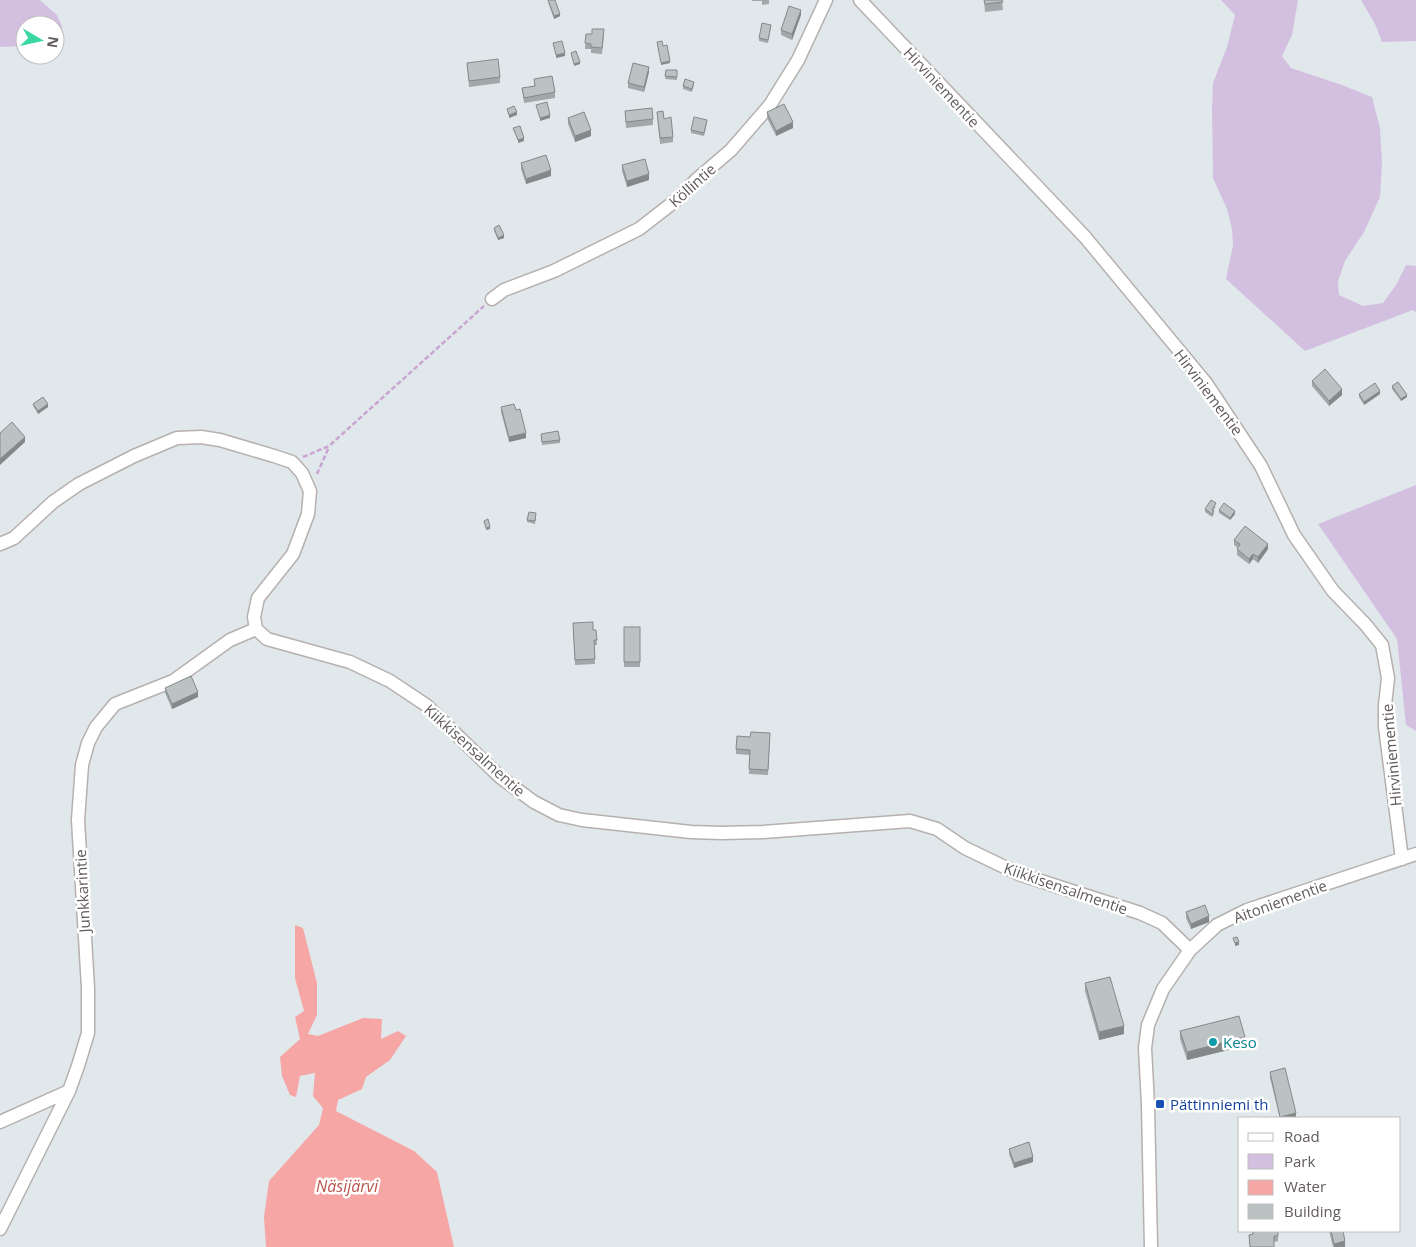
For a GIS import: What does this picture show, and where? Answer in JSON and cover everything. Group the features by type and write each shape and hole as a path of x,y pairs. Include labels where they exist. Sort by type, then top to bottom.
{"street":[{"name":"Köllintie","path":"492,299 504,290 554,272 632,233 679,198 696,180 731,150 770,105 798,60 826,0"},
{"name":"Hirviniementie","path":"860,0 1084,238 1206,383 1261,466 1294,535 1333,591 1366,624 1382,645 1388,678 1385,727 1402,860"},
{"path":"0,544 14,538 52,502 79,484 134,456 177,438 200,437 220,440 292,462 302,473 310,491 308,514 293,554 258,598 254,617 256,629"},
{"name":"Kiikkisensalmentie","path":"256,629 266,639 350,662 390,681 426,705 500,777 534,802 559,815 582,820 691,832 721,833 763,832 910,821 938,829 965,848 1019,874 1162,923 1190,950"},
{"name":"Junkkarintie","path":"0,1229 69,1090 88,1033 88,988 78,820 82,765 88,743 96,727 115,704 173,681 230,640 256,629"},
{"name":"Aitoniementie","path":"1150,1247 1146,1040 1148,1025 1162,989 1190,950 1217,925 1247,910 1416,854"},
{"path":"0,1122 69,1090"}],"path":[{"path":"292,462 329,446 492,299"},
{"path":"310,491 329,446"}],"green space":[{"path":"0,0 40,0 57,15 15,15 15,46 0,47"},
{"path":"1221,0 1298,0 1292,35 1282,56 1291,68 1372,97 1380,128 1382,164 1380,197 1364,232 1345,261 1338,281 1339,295 1363,306 1383,303 1396,285 1406,265 1416,266 1416,313 1413,310 1305,351 1226,279 1233,245 1232,229 1227,209 1213,178 1212,109 1213,83 1227,47 1235,15"},
{"path":"1361,0 1416,0 1416,41 1382,42 1375,24"},
{"path":"1416,485 1416,731 1406,725 1397,639 1318,524"}],"water":[{"name":"Näsijärvi","path":"295,925 303,928 317,983 317,1015 308,1034 318,1036 363,1018 382,1019 381,1039 398,1031 406,1036 390,1060 366,1077 362,1089 338,1100 336,1111 414,1151 437,1172 454,1247 266,1247 264,1217 269,1181 319,1125 323,1108 313,1096 315,1073 300,1076 296,1097 290,1095 282,1076 280,1057 300,1039 295,1017 304,1011 295,978"}],"building":[{"path":"548,0 555,0 560,14 554,16"},
{"path":"984,0 1002,0 1003,2 985,4"},
{"path":"789,6 801,10 792,34 781,30"},
{"path":"762,23 771,25 768,40 759,38"},
{"path":"592,29 604,29 602,48 591,47 591,44 585,43 586,34 592,34"},
{"path":"562,41 565,53 556,55 553,43"},
{"path":"662,41 663,46 667,45 670,61 661,63 657,42"},
{"path":"576,51 580,62 574,64 571,53"},
{"path":"498,59 500,77 469,81 467,63"},
{"path":"633,63 649,67 644,87 628,83"},
{"path":"666,70 677,70 677,77 665,76"},
{"path":"552,76 555,92 524,98 522,88 535,86 534,79"},
{"path":"685,79 694,82 692,89 683,86"},
{"path":"547,102 550,115 540,118 536,105"},
{"path":"784,104 793,122 776,131 767,112"},
{"path":"514,106 517,112 509,115 507,109"},
{"path":"652,108 653,119 626,122 625,111"},
{"path":"663,111 664,119 671,117 673,137 660,138 657,112"},
{"path":"584,112 591,130 575,136 568,118"},
{"path":"694,117 707,120 704,133 691,130"},
{"path":"520,126 524,138 518,140 513,128"},
{"path":"546,155 551,170 526,179 521,163"},
{"path":"645,159 649,174 627,181 622,165"},
{"path":"499,225 504,235 498,238 494,228"},
{"path":"1325,369 1342,389 1329,401 1312,381"},
{"path":"1398,382 1407,395 1401,399 1392,386"},
{"path":"1375,383 1380,391 1364,402 1359,394"},
{"path":"43,397 48,404 38,411 33,404"},
{"path":"514,404 516,410 520,409 526,433 509,437 501,407"},
{"path":"12,422 25,437 0,459 0,433"},
{"path":"558,431 560,440 542,442 541,434"},
{"path":"1211,500 1216,503 1212,514 1205,509"},
{"path":"1224,503 1235,511 1230,518 1219,510"},
{"path":"529,512 536,513 535,521 527,520"},
{"path":"488,519 490,527 486,528 484,521"},
{"path":"1245,526 1268,544 1258,557 1253,554 1249,559 1237,549 1240,544 1234,540"},
{"path":"593,622 593,630 596,630 597,640 594,640 595,659 575,660 573,623"},
{"path":"624,627 640,627 640,662 624,662"},
{"path":"191,676 198,692 172,704 165,688"},
{"path":"751,732 770,733 768,770 749,769 750,750 736,749 737,736 750,737"},
{"path":"1205,905 1209,916 1191,924 1186,912"},
{"path":"1237,937 1239,942 1235,943 1233,938"},
{"path":"1110,977 1124,1026 1099,1032 1085,983"},
{"name":"Keso","path":"1239,1016 1245,1037 1187,1052 1180,1031"},
{"path":"1285,1068 1296,1113 1280,1117 1270,1072"},
{"path":"1029,1142 1033,1157 1014,1163 1009,1149"},
{"path":"1253,1232 1278,1232 1278,1236 1274,1236 1274,1247 1250,1247 1249,1235 1253,1234"},
{"path":"1331,1232 1343,1232 1345,1241 1334,1244"}],"place":[{"name":"Keso","path":"1213,1042"},
{"name":"Pättinniemi th","path":"1160,1104"}]}
